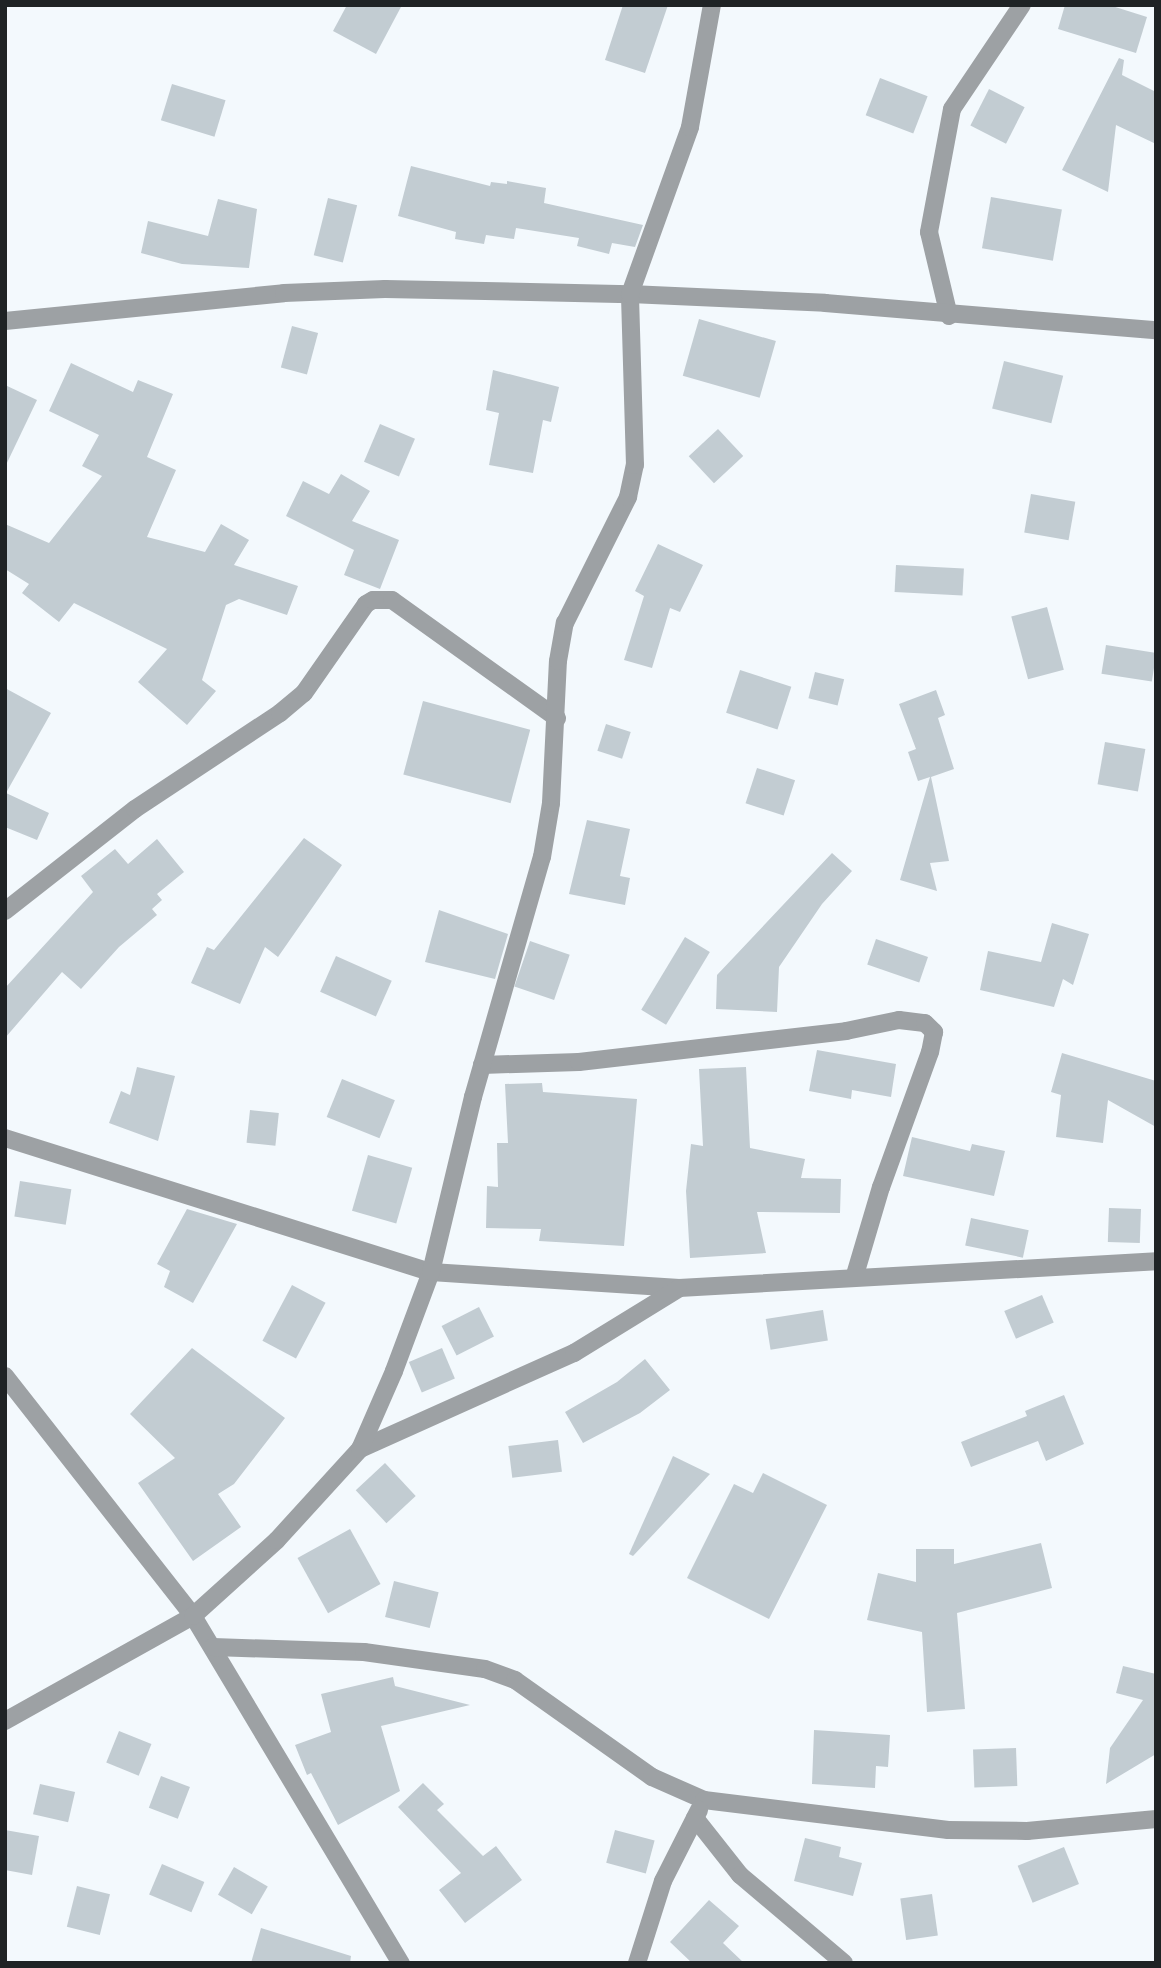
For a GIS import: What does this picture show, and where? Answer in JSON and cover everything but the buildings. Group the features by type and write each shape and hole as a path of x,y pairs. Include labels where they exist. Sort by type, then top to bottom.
{"street":[{"path":"360,1450 431,1272 482,1065 542,857 557,718 558,661 565,623 628,497 635,465 630,294 690,127 712,5"},
{"path":"949,316 929,232 952,109 1022,5"},
{"path":"5,321 284,293 385,289 630,294 900,308 949,316 1156,330"},
{"path":"5,911 135,809 280,713 304,693 366,604 373,600 392,600 557,718"},
{"path":"482,1065 579,1062 846,1031 899,1020 925,1023 934,1032 930,1052 881,1187 855,1275"},
{"path":"5,1138 431,1272 679,1288 855,1275 1156,1261"},
{"path":"5,1721 193,1616 277,1539 360,1450 464,1399 574,1353 679,1288"},
{"path":"5,1376 193,1616 401,1963"},
{"path":"213,1647 364,1652 485,1669 515,1680 652,1777 704,1800 948,1830 1027,1831 1150,1819 1156,1805"},
{"path":"637,1963 663,1881 704,1800"},
{"path":"695,1818 740,1875 844,1963"}]}
